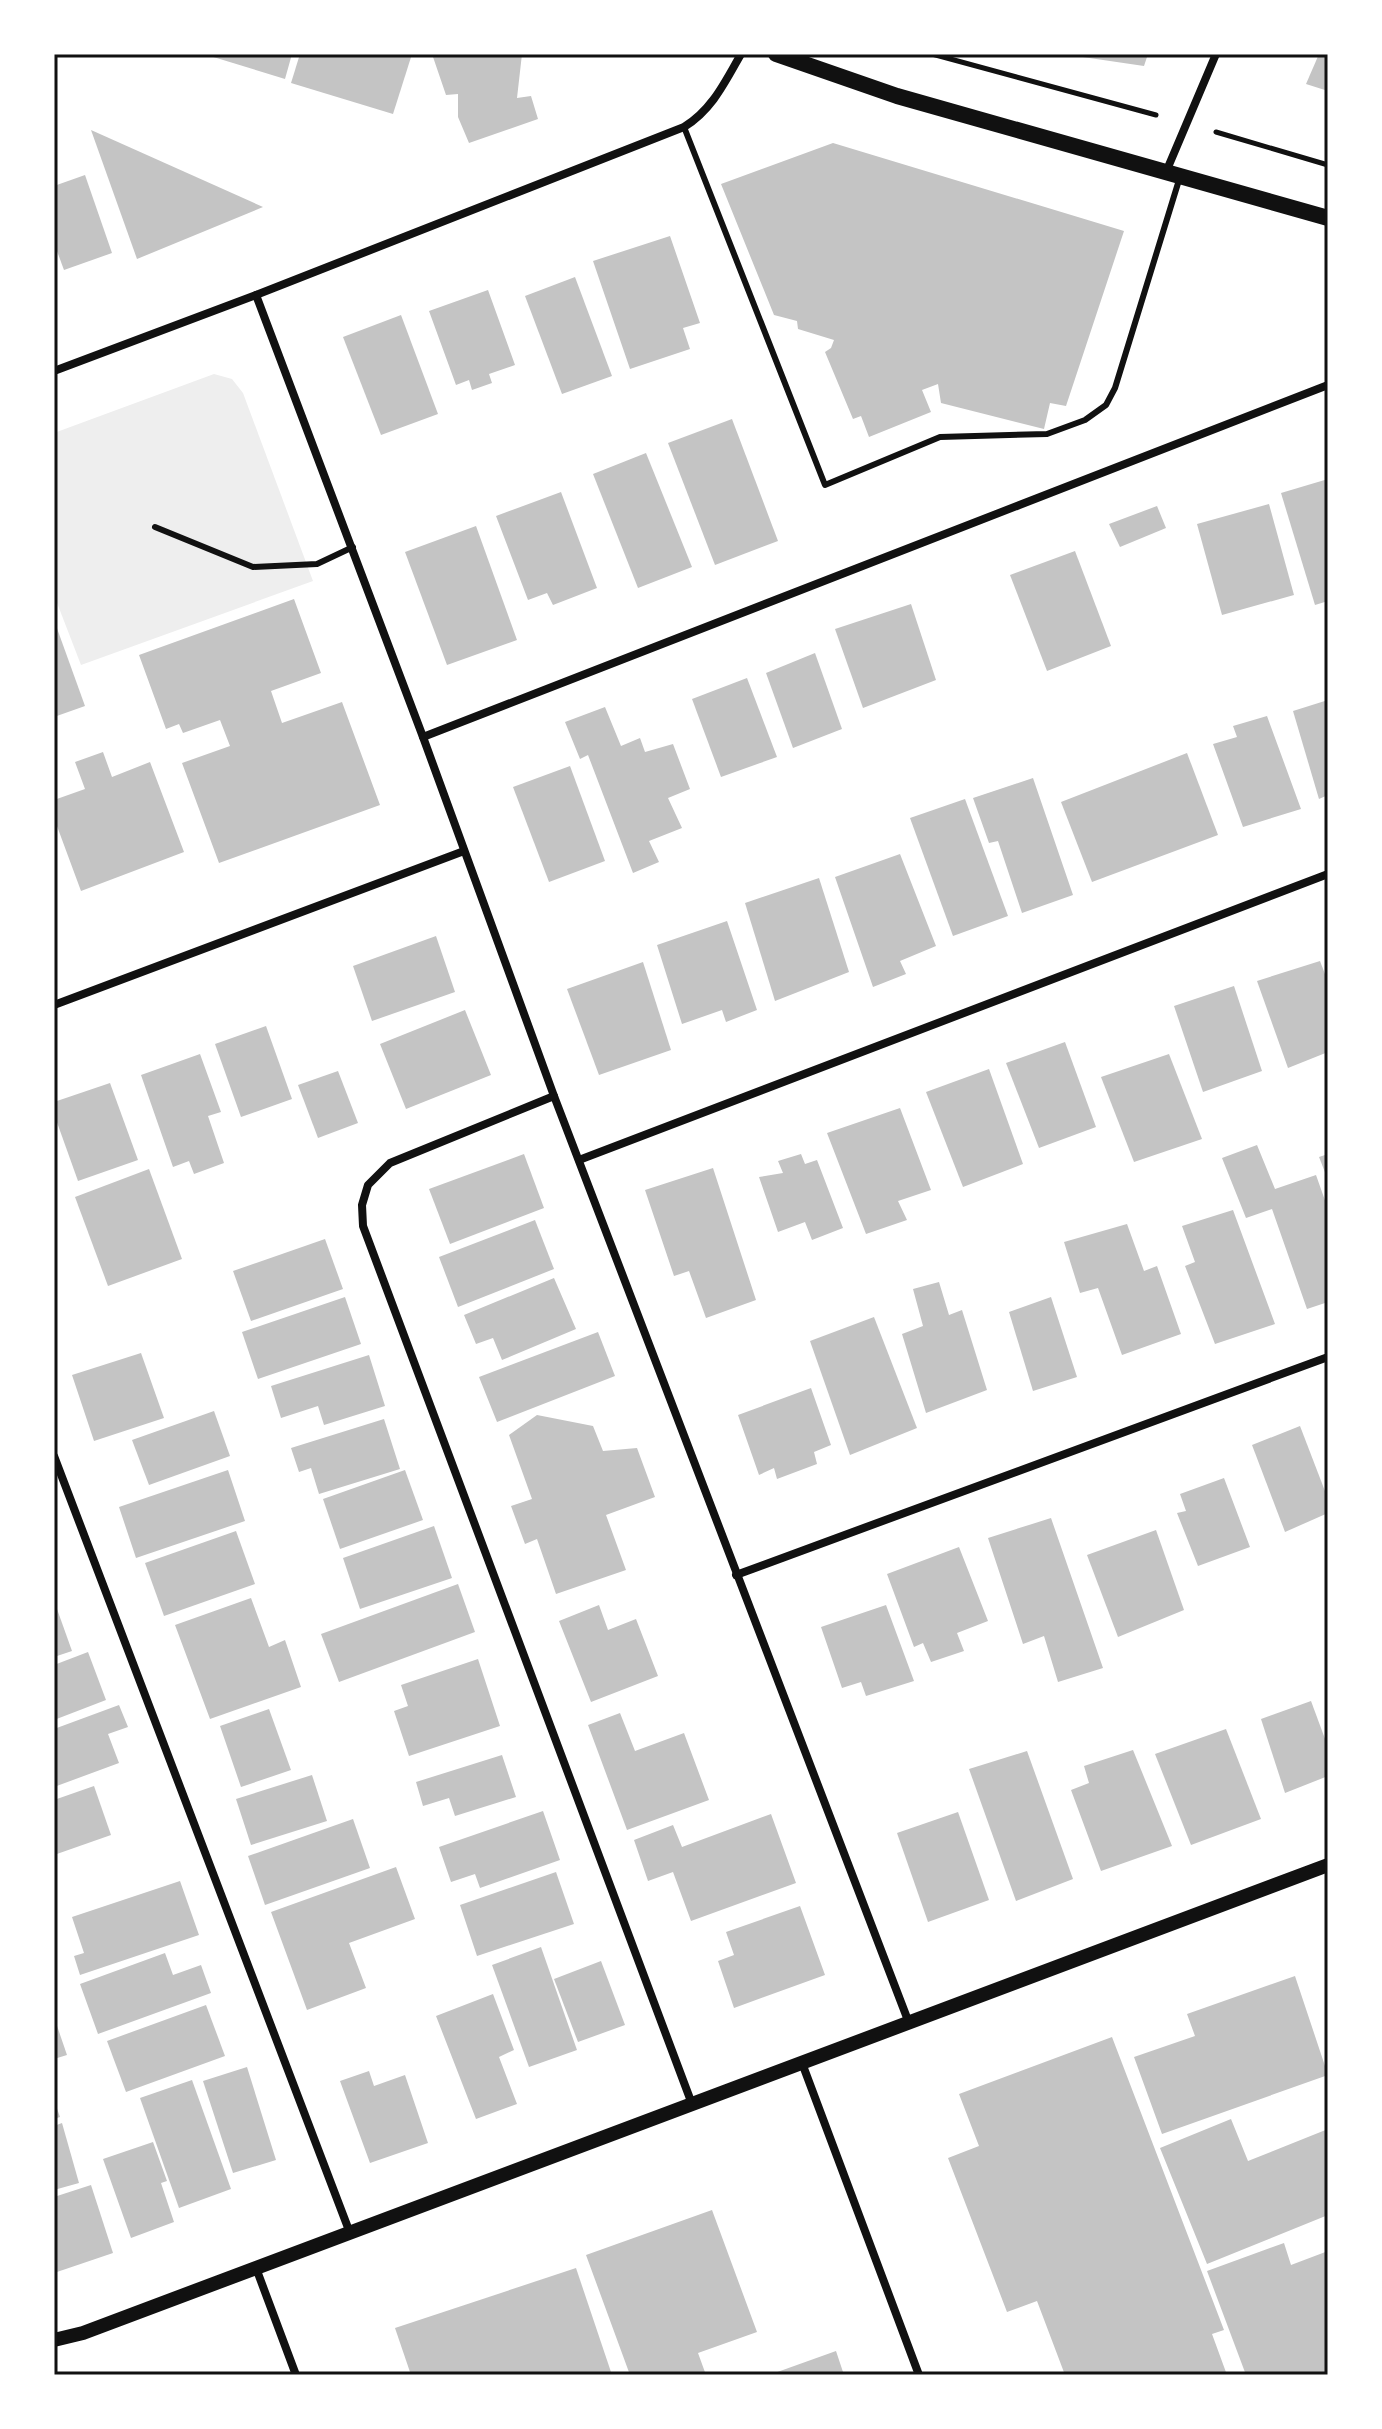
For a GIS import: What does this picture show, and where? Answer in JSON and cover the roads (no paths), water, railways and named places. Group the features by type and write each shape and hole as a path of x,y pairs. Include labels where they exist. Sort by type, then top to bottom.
{"main road":[{"path":"776,54 897,96 1328,218"}],"street":[{"path":"54,371 684,127 712,103 741,54"},
{"path":"1173,174 1216,54"},
{"path":"256,295 353,547 554,1096 909,2023"},
{"path":"423,737 1328,385"},
{"path":"54,1005 464,851"},
{"path":"579,1160 1328,874"},
{"path":"554,1096 390,1163 368,1185 362,1205 363,1226 692,2104"},
{"path":"736,1575 1328,1357"},
{"path":"54,1456 350,2233"},
{"path":"54,2340 83,2333 1328,1865"},
{"path":"802,2063 919,2375"},
{"path":"256,2268 296,2375"}],"lane":[{"path":"684,127 825,485 940,437 1047,434 1085,420 1106,405 1115,388 1173,174"},
{"path":"155,527 253,567 317,564 353,547"}]}
